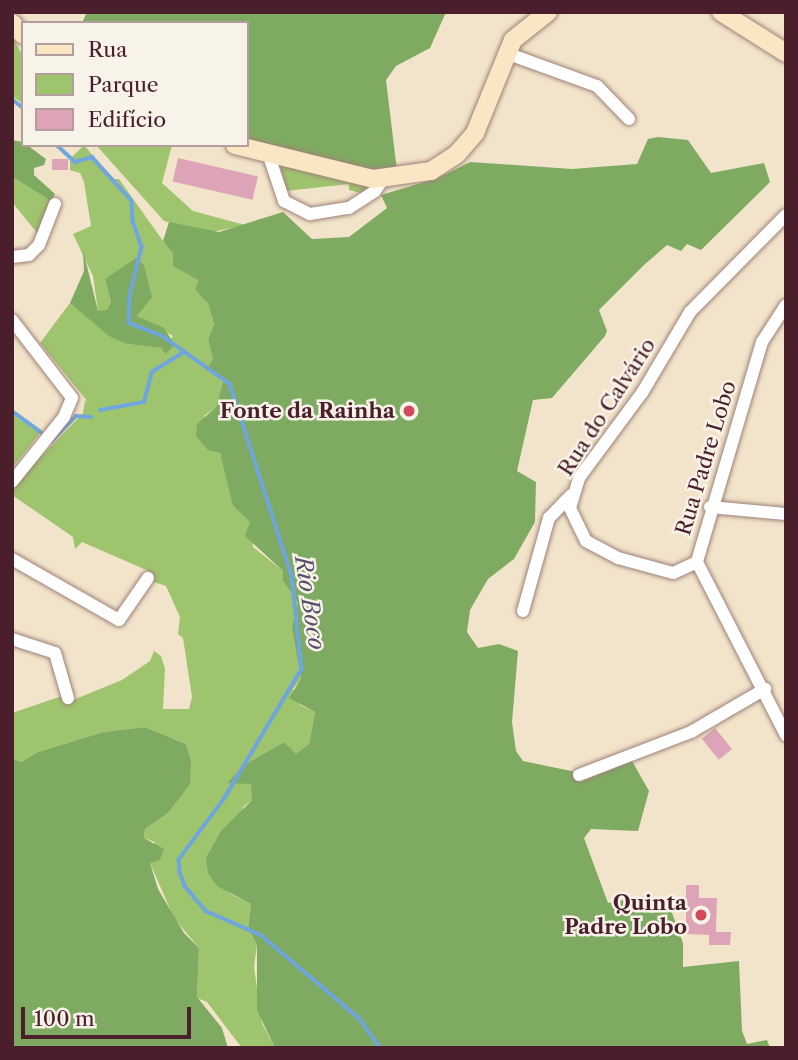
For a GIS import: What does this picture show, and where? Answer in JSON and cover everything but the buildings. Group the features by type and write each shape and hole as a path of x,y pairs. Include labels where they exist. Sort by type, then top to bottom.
{"main road":[{"path":"243,147 383,179 409,177 448,162 470,139 484,116 506,52 519,31 548,12"},
{"path":"721,12 786,53"}],"street":[{"path":"506,52 597,86 629,119"},
{"path":"268,153 284,201 310,214 330,215 349,208 375,191 383,179"},
{"path":"12,257 29,255 38,245 55,204"},
{"name":"Rua do Calvário","path":"697,562 673,573 618,558 586,541 569,508 579,478 642,393 690,312 786,215"},
{"name":"Rua Padre Lobo","path":"786,305 762,342 710,508 697,562 765,689 786,735"},
{"path":"12,320 62,379 72,398 68,411 12,482"},
{"path":"523,611 549,518 574,492"},
{"path":"710,508 786,514"},
{"path":"12,559 119,620 148,578"},
{"path":"12,639 55,653 68,698"},
{"path":"579,775 691,732 765,689"}],"green space":[{"path":"87,12 446,12 430,48 396,66 386,80 397,171 380,177 248,141 248,21 83,21"},
{"path":"12,35 21,53 21,103 12,96"},
{"path":"658,137 688,140 711,173 764,163 770,182 701,250 687,244 681,251 667,245 644,265 599,310 607,331 605,336 552,398 533,400 517,471 536,482 535,522 514,559 488,579 470,610 467,632 478,648 499,644 518,651 512,722 516,751 523,761 576,772 580,782 632,761 649,791 638,831 591,829 584,838 608,903 645,896 667,899 683,943 683,967 739,961 742,1031 747,1044 767,1040 770,1048 275,1048 257,1010 257,945 248,928 251,904 217,886 208,873 206,858 221,831 252,800 251,784 227,783 244,765 284,742 296,754 309,744 315,712 289,698 301,679 292,627 298,603 283,581 283,571 245,536 250,522 233,506 220,453 208,450 196,436 197,424 216,407 224,377 206,370 213,360 208,339 214,324 208,304 195,290 198,280 173,266 173,253 163,241 169,222 219,232 283,212 312,239 349,237 387,208 381,195 438,178 470,162 572,169 637,164 648,139"},
{"path":"12,140 21,142 21,147 30,147 46,159 44,165 34,168 34,175 55,194 51,201 14,178"},
{"path":"82,147 86,147 112,179 119,179 163,241 198,280 195,290 208,304 214,324 208,339 213,360 224,376 216,407 204,416 226,468 233,506 251,522 253,547 283,571 283,581 298,603 301,680 293,689 300,705 315,712 309,744 296,755 284,742 244,765 228,782 252,783 252,800 243,807 229,893 251,904 248,928 257,945 254,967 262,1023 275,1048 242,1048 207,1002 197,998 199,948 174,918 150,863 155,842 144,838 145,829 168,813 178,799 191,760 186,744 145,727 103,732 38,752 21,762 12,758 12,713 62,696 62,702 73,700 122,680 150,661 154,651 161,656 165,669 163,709 189,709 192,697 183,638 178,634 180,617 166,586 151,581 151,572 82,542 75,549 73,537 12,495 17,482 83,413 85,400 88,402 40,343 70,303 127,344 163,348 173,336 137,316 139,308 123,269 105,279 111,302 107,311 98,311 93,276 73,234 91,226 84,182 80,173 70,170 70,159"},
{"path":"98,147 171,147 162,183 193,211 245,225 207,233 164,221"},
{"path":"280,165 365,185 366,192 360,198 360,193 349,190 349,184 286,191"},
{"path":"14,178 51,201 38,234 12,202"},
{"path":"83,250 98,311 107,310 111,302 105,279 136,258 144,265 152,297 137,316 164,328 175,345 165,354 162,348 127,344 109,336 70,303 84,271"},
{"path":"12,414 40,433 12,468"},
{"path":"145,727 186,744 191,760 190,784 168,813 145,829 144,838 164,849 160,860 150,863 158,889 184,933 199,948 197,997 222,1028 228,1048 12,1048 12,758 21,762 38,752 103,732"}],"waterway":[{"name":"Rio Boco","path":"12,99 21,106"},
{"name":"Rio Boco","path":"59,147 75,162 92,157 132,201 133,221 142,247 130,297 129,323 161,335 230,384 292,576 302,669 225,798 179,860 180,872 185,886 206,911 261,935 360,1019 380,1048"},
{"path":"100,410 144,402 152,372 184,352"},
{"path":"12,411 41,432"},
{"path":"51,442 76,416 91,417"}],"place":[{"name":"Fonte da Rainha","path":"409,411"},
{"name":"Quinta Padre Lobo","path":"701,915"}]}
